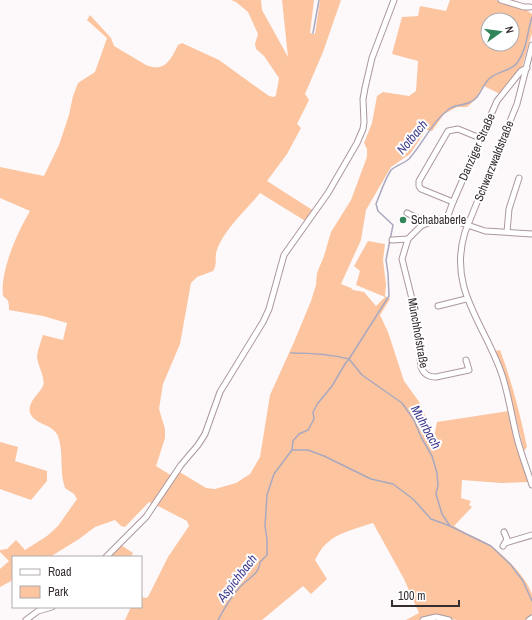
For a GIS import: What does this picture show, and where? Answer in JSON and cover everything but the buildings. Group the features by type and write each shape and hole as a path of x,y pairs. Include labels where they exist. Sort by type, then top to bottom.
{"street":[{"path":"107,556 146,517 181,465 205,434 220,392 263,322 269,309 284,255 328,193 358,143 363,129 363,99 372,58 394,0"},
{"path":"502,0 531,8 530,0"},
{"name":"Schwarzwaldstraße","path":"532,45 517,104 467,226 462,240 459,261 466,300 494,354 503,378 518,439 532,484"},
{"name":"Danziger Straße","path":"447,218 497,101 522,71 527,68"},
{"path":"514,81 521,83 522,88"},
{"path":"453,202 421,188 419,186 419,181 448,131 458,129 480,138"},
{"path":"506,232 509,209 519,178"},
{"path":"407,213 428,222"},
{"path":"447,218 485,231 532,234"},
{"name":"Münchhofstraße","path":"447,218 428,222 421,226 408,239 402,259 414,307 421,367 423,371 431,377 436,377 469,370 466,360"},
{"path":"392,240 408,239"},
{"path":"438,306 466,300"},
{"path":"504,532 507,539 504,545 532,535"},
{"path":"26,620 38,611 48,608"},
{"path":"423,620 436,617 449,620"}],"green space":[{"path":"231,0 261,0 262,10 288,57 282,0 314,0 310,33 315,34 320,0 341,0 323,52 305,94 309,100 297,124 301,128 287,154 267,181 314,211 307,222 260,193 224,235 217,250 213,271 197,277 191,283 180,344 163,384 159,409 165,429 165,438 156,466 172,476 154,504 149,502 125,527 121,526 115,520 95,527 52,556 12,556 12,581 0,587 0,569 9,561 0,552 0,550 7,549 16,540 25,550 47,536 58,526 77,499 74,494 65,488 63,482 61,448 56,432 36,420 30,413 30,405 44,383 37,356 43,335 63,340 67,323 43,316 9,310 8,302 3,296 4,275 10,252 30,211 0,198 0,167 44,176 59,145 78,83 95,72 107,38 87,20 90,15 111,38 114,46 146,65 153,67 163,66 170,60 178,45 182,43 219,60 269,96 274,97 276,95 279,78 264,56 256,49 255,44 258,34 248,12 236,2"},
{"path":"450,0 496,0 525,9 532,14 532,33 522,67 500,94 484,86 477,98 467,107 457,107 444,114 432,131 426,130 410,154 391,167 366,210 361,240 341,284 353,290 364,292 376,306 385,297 356,285 360,271 354,266 368,241 385,244 383,260 386,285 385,296 390,299 380,315 388,332 404,381 420,403 433,435 437,422 509,411 528,482 501,483 462,480 461,498 471,501 469,505 472,507 454,526 490,545 514,567 530,589 532,595 532,617 525,620 456,620 436,615 418,620 406,620 419,613 404,579 373,523 342,533 326,544 315,560 327,579 311,594 303,586 262,620 125,620 131,608 142,608 142,597 148,597 168,557 189,526 187,521 156,505 178,471 206,488 215,489 236,483 250,474 260,457 270,395 311,301 316,285 317,273 331,232 351,200 367,157 367,149 364,143 372,123 377,96 383,92 409,96 416,91 418,61 392,54 402,17 418,16 420,6 446,11"},
{"path":"500,350 522,422 527,447 524,451 509,390 495,351"},
{"path":"0,442 18,447 15,461 47,471 47,481 31,500 0,489"},
{"path":"121,545 133,553 132,556 109,556"}],"waterway":[{"path":"313,33 319,0"},
{"name":"Notbach","path":"218,620 239,588 255,574 260,562 267,555 265,526 267,495 274,474 292,450 293,441 299,434 308,430 314,419 313,412 318,403 332,386 389,296 386,260 393,225 378,211 376,204 391,170 409,159 443,114 452,107 466,104 474,100 490,78 511,68 517,63 525,47 532,17"},
{"path":"291,353 320,354 349,359"},
{"name":"Muhrbach","path":"349,359 362,375 402,403 414,420 421,437 432,456 437,473 438,485 436,494 442,514 450,526 491,546 511,565 523,581 532,601"},
{"name":"Muhrbach","path":"292,450 308,450 324,456 371,479 393,484 413,499 431,519 450,526"}],"place":[{"name":"Schababerle","path":"403,220"}],"water label":[{"name":"Aspichbach","path":"237,578"}]}
